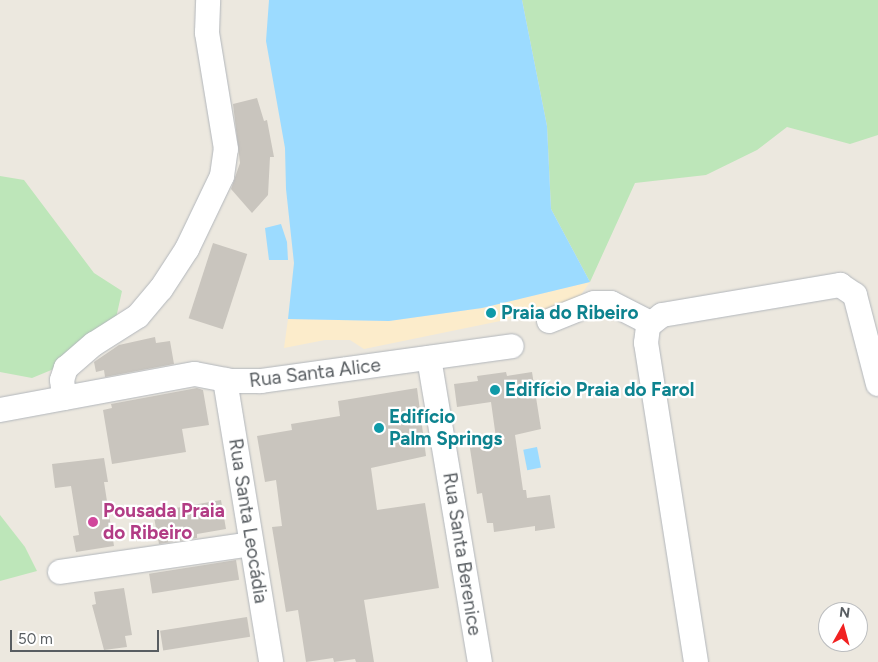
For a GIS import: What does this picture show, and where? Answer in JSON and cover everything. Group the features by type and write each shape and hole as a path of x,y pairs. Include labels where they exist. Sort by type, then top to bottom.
{"street":[{"path":"64,398 62,380 66,368 94,344 138,316 161,289 191,242 222,176 226,149 207,33 208,0"},
{"path":"696,662 646,343 650,323 662,315 840,285 855,295 877,372"},
{"path":"549,321 594,303 611,304 650,323"},
{"name":"Rua Santa Alice","path":"0,410 196,374 244,382 284,379 512,346"},
{"name":"Rua Santa Berenice","path":"429,358 480,662"},
{"name":"Rua Santa Leocádia","path":"225,380 270,662"},
{"path":"60,572 252,544"}],"green space":[{"path":"522,0 878,0 878,135 850,144 787,127 757,150 706,175 635,183 590,282 551,209 547,126"},
{"path":"0,176 24,180 94,273 122,291 116,318 61,366 32,378 0,372"},
{"path":"0,515 25,547 37,571 0,581"}],"sand":[{"name":"Praia do Ribeiro","path":"590,282 573,306 364,349 350,340 325,340 284,348 288,319 389,321 482,308"}],"water":[{"path":"269,0 522,0 547,126 551,209 590,282 482,308 389,321 288,319 294,263 286,189 285,148 266,41"},
{"path":"281,224 287,242 288,260 269,260 265,228"},
{"path":"537,447 541,468 527,470 523,450"}],"building":[{"path":"257,98 264,121 267,120 274,157 270,157 268,195 252,213 231,189 240,163 233,104"},
{"path":"213,243 247,254 223,329 189,318"},
{"path":"155,337 156,343 170,341 174,364 105,377 104,370 96,372 94,362 119,345"},
{"path":"506,372 507,376 532,372 541,429 515,435 523,490 526,490 527,498 550,495 555,528 535,531 535,526 494,532 493,523 487,523 482,493 477,494 469,442 496,438 491,402 457,407 454,384 478,381 477,376"},
{"path":"197,388 203,390 209,425 182,429 186,452 112,464 103,410 112,408 111,404"},
{"path":"417,388 426,456 371,468 377,510 425,503 439,588 364,600 374,662 356,662 355,659 334,662 333,658 306,662 298,610 286,612 272,527 282,526 276,480 265,482 257,436 292,430 291,424 340,416 338,401"},
{"path":"104,458 108,482 104,482 114,546 76,552 73,536 79,535 71,486 55,488 52,464"},
{"path":"221,500 226,529 197,534 197,538 159,544 153,512"},
{"path":"236,560 239,580 152,594 149,574"},
{"path":"124,588 132,635 125,636 127,647 104,650 92,605 96,604 94,592"},
{"path":"247,617 250,637 163,651 160,631"}],"place":[{"name":"Praia do Ribeiro","path":"491,313"},
{"name":"Edifício Praia do Farol","path":"495,390"},
{"name":"Edifício Palm Springs","path":"379,428"},
{"name":"Pousada Praia do Ribeiro","path":"93,522"}]}
